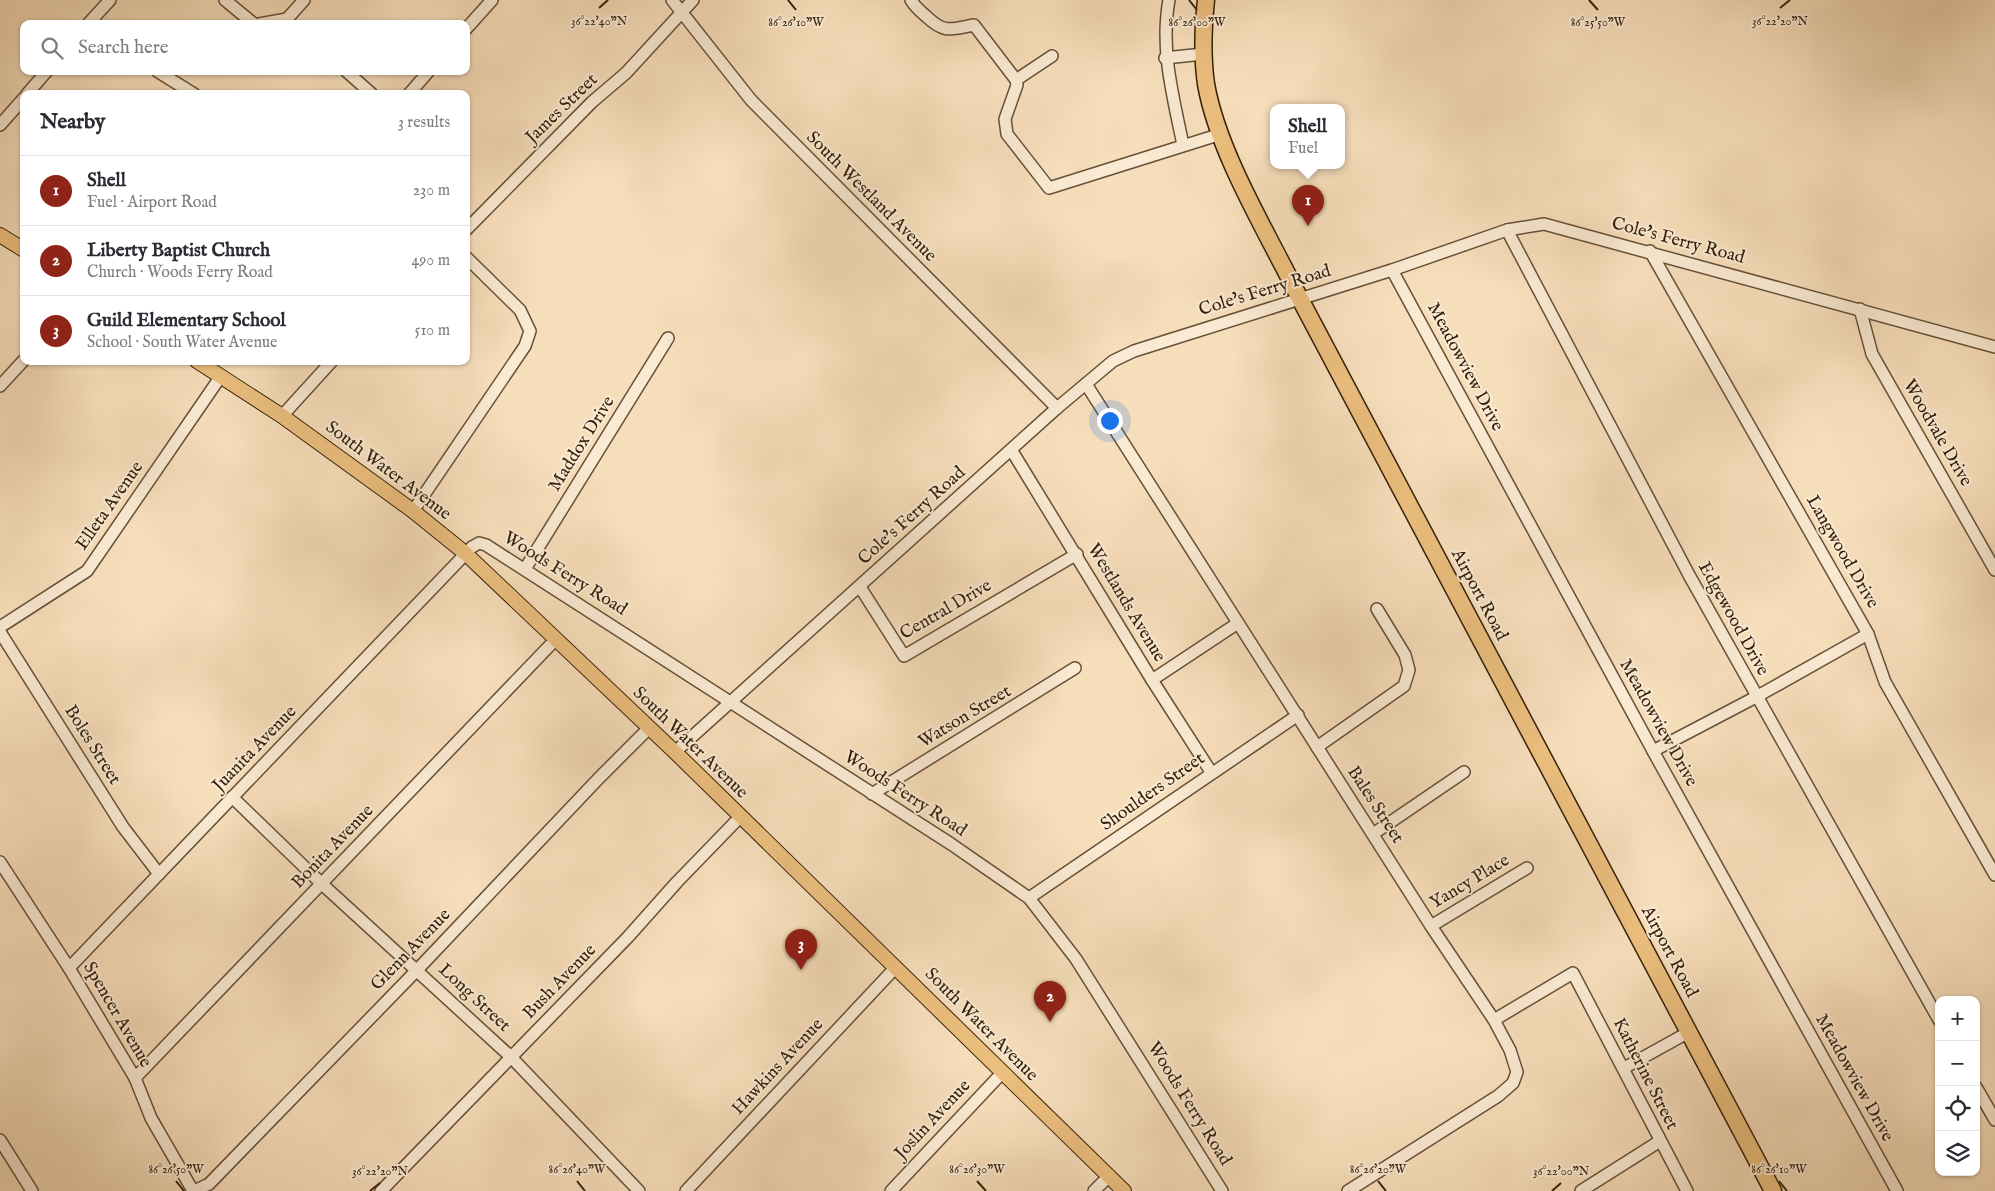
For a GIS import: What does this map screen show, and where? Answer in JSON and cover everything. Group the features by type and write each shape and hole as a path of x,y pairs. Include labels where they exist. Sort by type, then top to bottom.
{"highway":[{"name":"Airport Road","path":"1206,0 1203,54 1206,84 1221,134 1241,181 1300,297 1773,1191"}],"main road":[{"path":"0,235 20,248"},
{"name":"South Water Avenue","path":"203,365 282,416 414,511 465,554 675,752 896,967 1002,1074 1124,1191"}],"street":[{"path":"92,20 110,0"},
{"path":"225,0 249,20"},
{"path":"291,20 304,0"},
{"path":"470,25 492,0"},
{"name":"South Westland Avenue","path":"672,0 730,76 774,124 1057,408"},
{"name":"James Street","path":"470,226 592,102 626,74 693,0"},
{"path":"911,0 914,6 939,28 948,29 974,25 1016,80 1017,85 1005,119 1007,134 1049,188 1221,134"},
{"path":"1169,0 1166,15 1165,58 1183,145"},
{"path":"1165,58 1203,54"},
{"path":"1016,80 1052,56"},
{"path":"30,90 43,75"},
{"path":"163,75 188,90"},
{"path":"351,75 367,90"},
{"path":"412,90 426,75"},
{"path":"0,125 20,102"},
{"name":"Cole's Ferry Road","path":"675,752 1012,451 1057,408 1113,361 1134,351 1300,297 1392,270 1507,230 1544,224 1650,251 1995,347"},
{"name":"Edgewood Drive","path":"1507,230 1684,566 1935,1013"},
{"name":"Langwood Drive","path":"1650,251 1868,634 1885,682 1995,875"},
{"path":"414,511 525,346 530,331 520,310 470,261"},
{"name":"Meadowview Drive","path":"1392,270 1653,751 1897,1191"},
{"name":"Woodvale Drive","path":"1860,309 1872,354 1995,570"},
{"name":"Maddox Drive","path":"525,569 668,338"},
{"path":"0,386 20,364"},
{"path":"282,416 328,365"},
{"name":"Elleta Avenue","path":"0,626 87,570 221,376"},
{"name":"Bales Street","path":"1086,384 1298,715 1316,747 1494,1020 1510,1050 1516,1072 1512,1083 1486,1106 1348,1191"},
{"name":"Westlands Avenue","path":"1012,451 1077,554 1152,680 1211,772"},
{"name":"Woods Ferry Road","path":"465,554 479,543 486,545 951,844 1029,898 1076,958 1222,1191"},
{"name":"Juanita Avenue","path":"69,968 465,554"},
{"name":"Central Drive","path":"860,587 904,656 1077,554"},
{"path":"1316,747 1404,686 1409,670 1405,655 1376,608"},
{"path":"1152,680 1238,623"},
{"name":"Boles Street","path":"0,632 122,827 159,874"},
{"path":"1653,751 1756,697 1868,634"},
{"name":"Bonita Avenue","path":"135,1078 556,639"},
{"name":"Watson Street","path":"872,794 1075,668"},
{"name":"Shoulders Street","path":"1029,898 1211,772 1298,715"},
{"name":"Glenn Avenue","path":"194,1191 209,1184 649,728"},
{"path":"1372,834 1464,772"},
{"name":"Long Street","path":"232,797 322,884 418,969 511,1057 639,1191"},
{"name":"Bush Avenue","path":"388,1189 740,817"},
{"name":"Spencer Avenue","path":"0,862 69,968 135,1078 151,1118 194,1191"},
{"name":"Yancy Place","path":"1431,926 1527,868"},
{"name":"Hawkins Avenue","path":"686,1191 896,967"},
{"name":"Katherine Street","path":"1494,1020 1572,973 1624,1068 1660,1142 1687,1191"},
{"path":"1624,1068 1689,1032"},
{"name":"Joslin Avenue","path":"891,1191 1002,1074"},
{"path":"1980,1094 1995,1120"},
{"path":"0,1140 32,1191"},
{"path":"1581,1191 1660,1142"},
{"path":"1094,1191 1108,1177"}],"place":[{"name":"Shell","path":"1308,226"},
{"name":"Guild Elementary School","path":"801,970"},
{"name":"Liberty Baptist Church","path":"1050,1022"}]}
